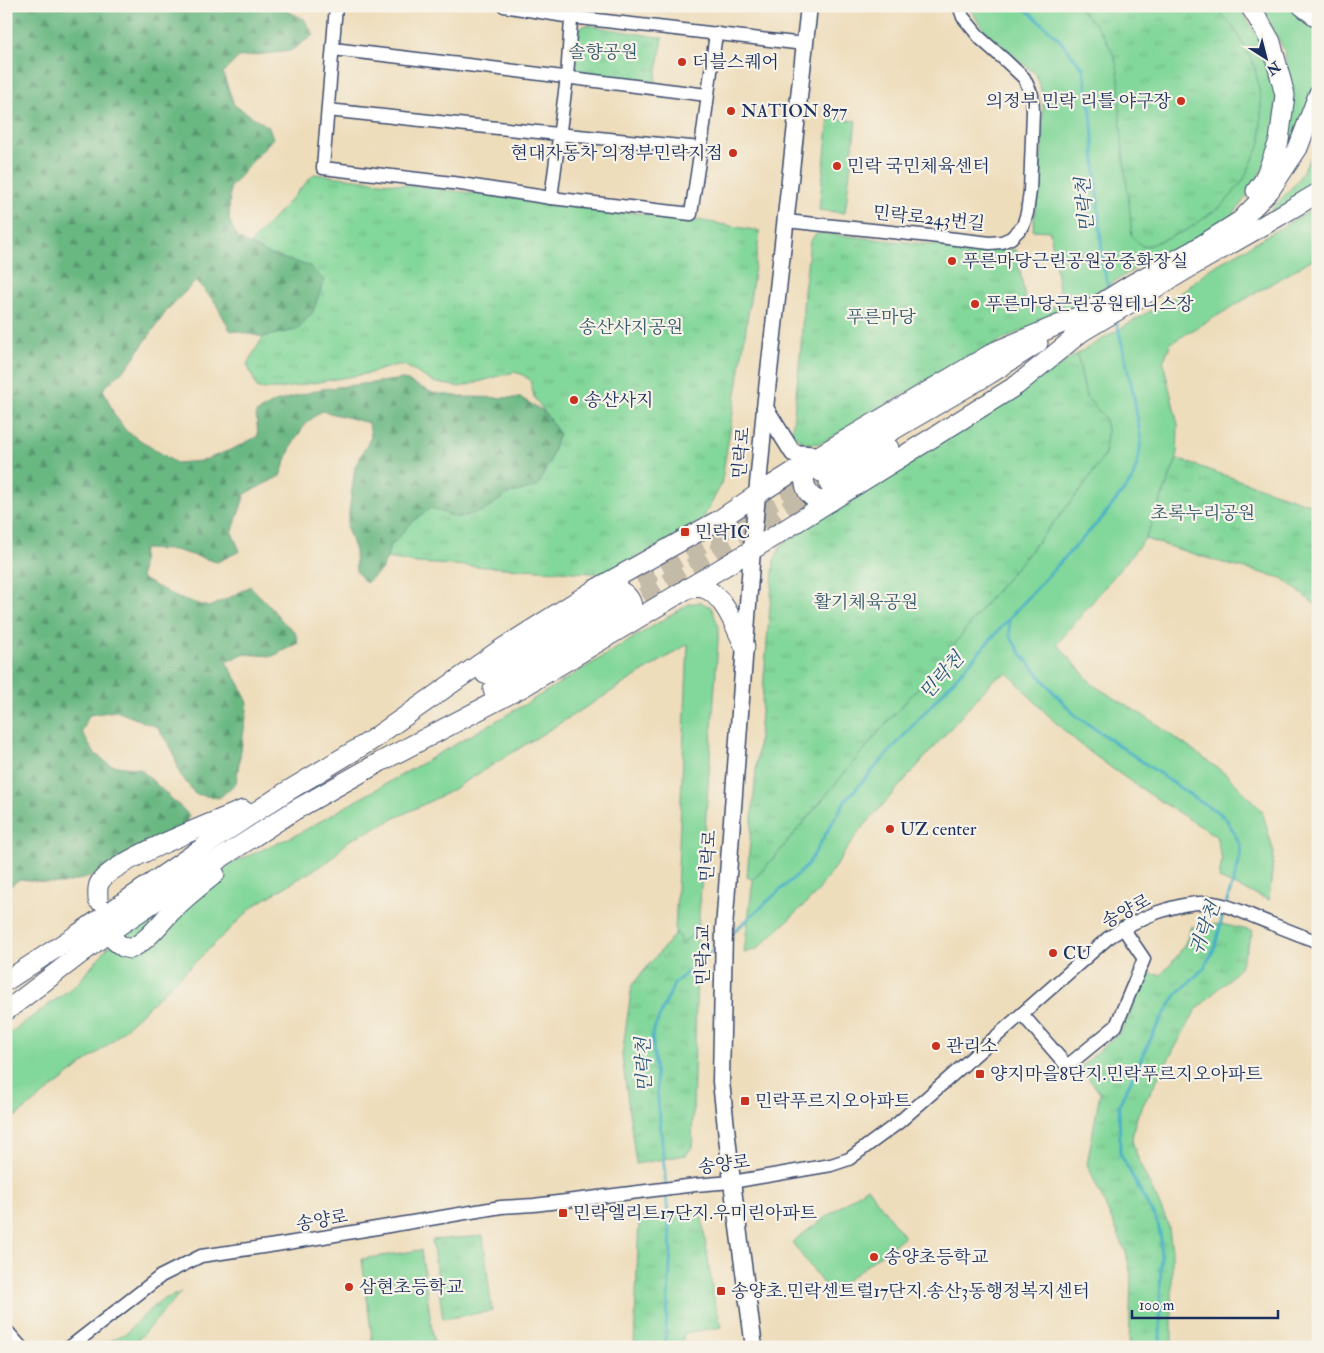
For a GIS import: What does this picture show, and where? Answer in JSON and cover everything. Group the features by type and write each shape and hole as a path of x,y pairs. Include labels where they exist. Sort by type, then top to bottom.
{"highway":[{"path":"1197,256 1241,211 1264,180 1279,141 1284,95 1271,42 1250,6"},
{"path":"1302,6 1318,18"},
{"path":"1197,256 1240,222 1270,190 1298,148 1318,96"},
{"path":"6,981 78,934 231,828 367,743 620,611 687,588 752,550 825,478 988,374 1083,323 1251,222 1286,188 1307,153 1318,126"},
{"path":"1197,256 1264,226 1318,193"},
{"path":"367,743 498,651 594,590 719,520 758,494 825,478 1018,385 1083,323"},
{"path":"687,588 702,588 714,594 726,609 745,647"},
{"path":"594,590 616,589 626,594 632,609 630,619 620,611"},
{"path":"6,1011 108,933 196,874 295,810 380,762 620,611"},
{"path":"98,900 98,885 104,877 129,860 286,792"},
{"path":"115,941 123,947 130,949 138,945 190,895 242,855 295,810"}],"main road":[{"name":"민락로","path":"725,903 752,550 765,408 809,6"},
{"path":"765,408 793,453 825,478"},
{"name":"민락2교","path":"725,903 721,1082 732,1182"},
{"path":"732,1182 754,1347"}],"street":[{"path":"336,6 323,168 461,184 551,198 692,214 716,33"},
{"path":"504,6 572,11 716,33 804,44"},
{"name":"민락로243번길","path":"786,221 990,243 1002,242 1011,238 1023,226 1030,191 1032,95 1024,78 1006,60 980,39 963,17 959,6"},
{"path":"551,198 567,77 572,11"},
{"path":"333,50 707,95"},
{"path":"328,110 702,148"},
{"name":"송양로","path":"70,1347 161,1276 201,1256 501,1207 534,1205 695,1184 732,1182 832,1165 849,1158 898,1122 1105,941 1123,928 1157,912 1192,904 1212,903 1240,911 1318,942"},
{"path":"1022,1014 1067,1066 1116,1026 1144,959 1123,928"},
{"path":"6,1330 21,1347"}],"green space":[{"path":"6,6 276,6 304,19 314,35 290,51 239,57 223,73 234,105 269,127 273,138 230,187 229,219 237,238 268,254 310,266 324,280 313,312 297,330 263,337 230,330 215,302 196,281 168,309 127,367 103,389 114,414 126,431 176,463 202,461 235,448 258,436 256,413 275,402 322,389 403,379 433,393 464,397 521,398 543,411 559,433 550,461 538,486 506,495 484,511 457,519 431,508 389,547 387,558 381,570 366,583 356,571 355,551 347,528 355,467 371,437 369,423 322,411 305,424 291,447 280,476 245,494 232,533 240,551 217,562 175,550 143,549 141,578 178,598 209,607 250,586 283,622 295,632 298,643 273,656 243,654 226,662 239,683 248,703 236,783 219,798 195,794 180,774 173,751 157,727 116,711 89,715 82,732 94,753 110,765 140,769 189,815 183,830 103,874 61,884 20,879 6,889"},
{"path":"968,6 1237,6 1261,40 1277,87 1273,150 1248,194 1233,215 1191,244 1138,267 1063,313 1050,231 1033,230 1042,148 1043,97 1036,74 984,30"},
{"path":"1076,6 1215,6 1236,31 1255,67 1261,101 1261,142 1243,181 1224,204 1187,230 1150,245 1142,246 1132,236 1120,118 1119,76 1115,59 1109,44 1101,32"},
{"path":"1259,6 1296,6 1318,22 1318,81 1277,173 1291,89 1284,50 1267,17"},
{"name":"솔향공원","path":"587,25 663,38 655,83 575,72 571,68 576,29"},
{"name":"민락 국민체육센터","path":"829,118 856,121 845,213 819,210"},
{"path":"1318,142 1318,188 1266,216 1296,183"},
{"name":"송산사지공원","path":"314,174 703,221 760,231 721,485 703,519 610,574 417,563 387,558 389,548 413,521 431,508 457,518 484,511 506,495 538,486 550,461 559,433 534,397 530,380 514,372 460,387 433,382 404,365 396,365 370,373 278,389 258,389 247,364 263,337 297,330 313,312 324,280 310,266 268,254 250,244"},
{"path":"1318,206 1318,256 1171,343 1163,362 1178,425 1177,459 1145,539 1057,644 1093,685 1152,721 1227,775 1262,811 1274,853 1269,900 1219,879 1222,859 1216,836 1133,783 1093,754 1056,723 1008,673 994,679 858,833 816,894 757,949 744,953 753,880 779,852 881,729 936,668 987,602 1081,490 1105,454 1104,417 1086,397 1077,354 1184,291 1208,270"},
{"name":"푸른마당","path":"817,233 964,248 1016,250 1027,308 1060,306 1063,313 1015,334 944,370 822,443 813,444 805,442 798,439 792,432 810,241"},
{"name":"활기체육공원","path":"1077,354 1086,397 1104,417 1107,429 1105,454 1081,490 987,602 936,668 881,729 779,852 753,880 747,877 774,560 782,545 797,531 1005,402"},
{"name":"초록누리공원","path":"1177,459 1318,507 1318,607 1282,578 1230,565 1145,539"},
{"path":"700,602 711,607 719,627 698,930 681,945 675,934 688,644 447,793 348,841 330,860 255,905 110,1043 6,1124 6,1036 77,984 108,947 221,868 298,834 524,705 689,604"},
{"path":"1221,924 1253,931 1239,969 1196,1010 1138,1114 1132,1140 1139,1162 1168,1223 1172,1250 1172,1347 1129,1347 1131,1276 1126,1252 1087,1164 1100,1093 1080,1068 1121,1031 1148,974 1161,975 1183,947 1191,927"},
{"path":"698,930 692,1147 686,1155 636,1164 622,1055 632,985 675,934 678,934 681,944"},
{"path":"867,1187 904,1237 830,1293 792,1242"},
{"path":"693,1211 702,1218 714,1300 722,1327 684,1333 682,1347 634,1347 639,1219"},
{"path":"483,1236 492,1311 443,1319 432,1240"},
{"path":"421,1250 434,1345 422,1347 373,1347 362,1259"},
{"path":"181,1292 136,1342 128,1347 98,1347 126,1333 158,1302"}],"waterway":[{"name":"민락천","path":"1022,6 1057,37 1083,68 1091,113 1103,265 1109,291"},
{"name":"민락천","path":"730,935 807,866 845,801 1102,518 1132,480 1141,441 1133,392 1116,319"},
{"name":"귀락천","path":"1009,619 1010,636 1021,654 1075,715 1226,819 1241,847 1238,867 1226,904"},
{"name":"귀락천","path":"1160,1347 1161,1239 1158,1224 1120,1153 1119,1105 1156,1028 1176,995 1204,968 1215,947 1224,910"},
{"name":"민락천","path":"666,1187 652,1034 674,984 718,945"},
{"name":"민락천","path":"665,1347 671,1249 666,1193"}],"tunnel":[{"path":"614,597 818,474"},
{"path":"619,611 829,484"}],"place":[{"name":"더블스퀘어","path":"682,62"},
{"name":"의정부 민락 리틀 야구장","path":"1181,101"},
{"name":"NATION 877","path":"731,111"},
{"name":"현대자동차 의정부민락지점","path":"733,153"},
{"name":"민락 국민체육센터","path":"837,166"},
{"name":"푸른마당근린공원공중화장실","path":"952,261"},
{"name":"푸른마당근린공원테니스장","path":"975,304"},
{"name":"송산사지","path":"574,400"},
{"name":"민락IC","path":"685,532"},
{"name":"UZ center","path":"890,829"},
{"name":"CU","path":"1053,953"},
{"name":"관리소","path":"936,1046"},
{"name":"양지마을8단지.민락푸르지오아파트","path":"980,1074"},
{"name":"민락푸르지오아파트","path":"745,1101"},
{"name":"민락엘리트17단지.우미린아파트","path":"563,1213"},
{"name":"송양초등학교","path":"874,1257"},
{"name":"삼현초등학교","path":"349,1287"},
{"name":"송양초.민락센트럴17단지.송산3동행정복지센터","path":"721,1291"}]}
